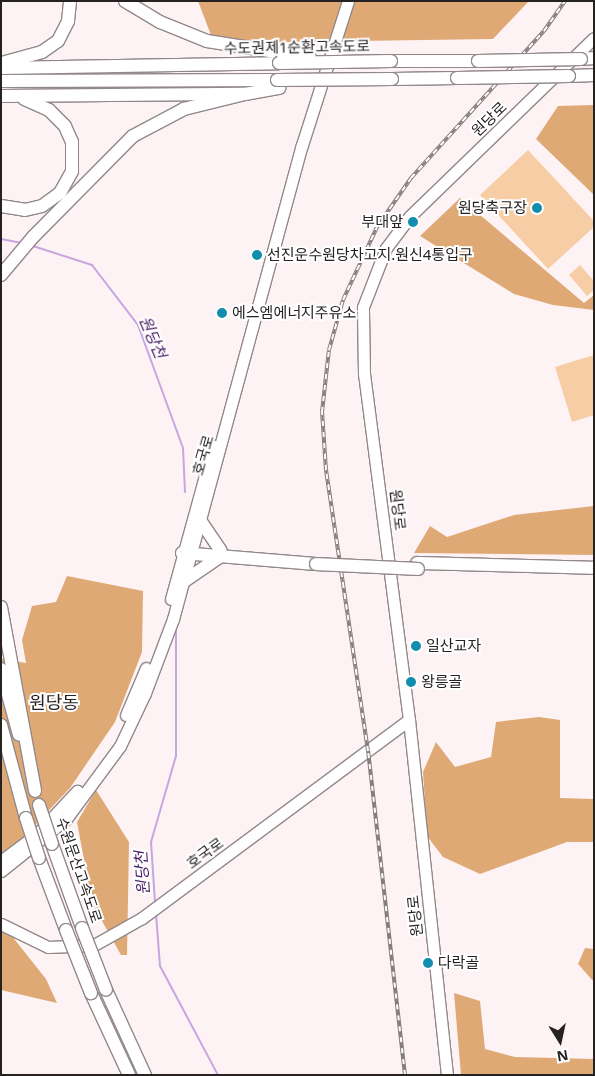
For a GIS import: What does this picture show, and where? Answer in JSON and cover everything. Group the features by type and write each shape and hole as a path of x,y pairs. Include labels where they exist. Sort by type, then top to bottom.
{"highway":[{"path":"1,63 17,70 58,41 68,21 70,1"},
{"path":"126,2 207,41 281,58"},
{"name":"수도권제1순환고속도로","path":"1,81 17,70 281,58 347,62 587,59"},
{"name":"수도권제1순환고속도로","path":"1,68 278,84 330,79 594,75"},
{"path":"4,271 56,212 120,147 148,126 184,109 278,84"},
{"path":"1,96 245,94"},
{"path":"1,206 25,210 48,202 65,186 73,163 70,135 61,120 50,110 17,96"},
{"path":"200,520 221,554"},
{"path":"187,551 315,561 594,575"},
{"path":"183,582 221,554"},
{"path":"417,566 594,568"},
{"path":"1,607 35,791"},
{"name":"수원문산고속도로","path":"1,669 39,805 52,844 106,990 144,1075"},
{"path":"1,725 20,801"},
{"path":"1,756 20,801 39,858 91,993 129,1075"}],"main road":[{"name":"호국로","path":"1,861 61,811 113,744 167,616 187,551 341,1"},
{"name":"호국로","path":"1,871 66,819 120,746 145,694 183,582 187,551 200,520 305,136 348,1"},
{"name":"원당로","path":"447,1075 409,720 364,374 361,333 368,287 386,248 409,217 594,38"},
{"name":"호국로","path":"1,924 30,941 64,949 94,945 142,918 409,720"}],"shaded area":[{"path":"198,1 529,1 493,39 214,43"},
{"path":"594,105 594,195 536,139 558,106"},
{"name":"원당축구장","path":"528,150 594,221 594,227 548,269 480,195"},
{"path":"460,198 584,303 594,295 594,310 553,305 514,294 420,236"},
{"path":"580,265 594,281 594,290 587,296 569,275"},
{"path":"594,355 594,415 572,422 555,367"},
{"path":"594,506 594,555 414,553 430,526 447,537 514,515"},
{"path":"67,576 143,591 142,652 115,722 70,788 21,840 1,853 1,659 26,663 22,640 32,606 56,602"},
{"path":"539,717 560,720 560,798 594,799 594,842 567,842 480,874 443,857 427,836 423,772 436,742 455,767 491,757 496,722"},
{"path":"96,790 129,842 127,955 121,955 92,903 77,822"},
{"path":"1,930 11,935 46,979 57,1003 1,990"},
{"path":"585,948 594,949 594,982 578,964"},
{"path":"454,993 480,1001 485,1049 515,1057 594,1059 594,1075 461,1075"}],"waterway":[{"name":"원당천","path":"1,239 21,243"},
{"name":"원당천","path":"33,246 92,265 138,325 183,448 185,492"},
{"name":"원당천","path":"155,902 151,842 176,756 176,628"},
{"name":"원당천","path":"156,914 160,966 218,1075"}],"railway":[{"path":"405,1075 368,751 326,470 322,412 329,350 343,300 377,227 411,178 544,31 565,1"}],"place":[{"name":"원당축구장","path":"537,208"},
{"name":"부대앞","path":"413,222"},
{"name":"선진운수원당차고지.원신4통입구","path":"257,255"},
{"name":"에스엠에너지주유소","path":"222,313"},
{"name":"일산교자","path":"416,646"},
{"name":"왕릉골","path":"411,682"},
{"name":"다락골","path":"428,963"}],"district":[{"name":"원당동","path":"54,702"}]}
